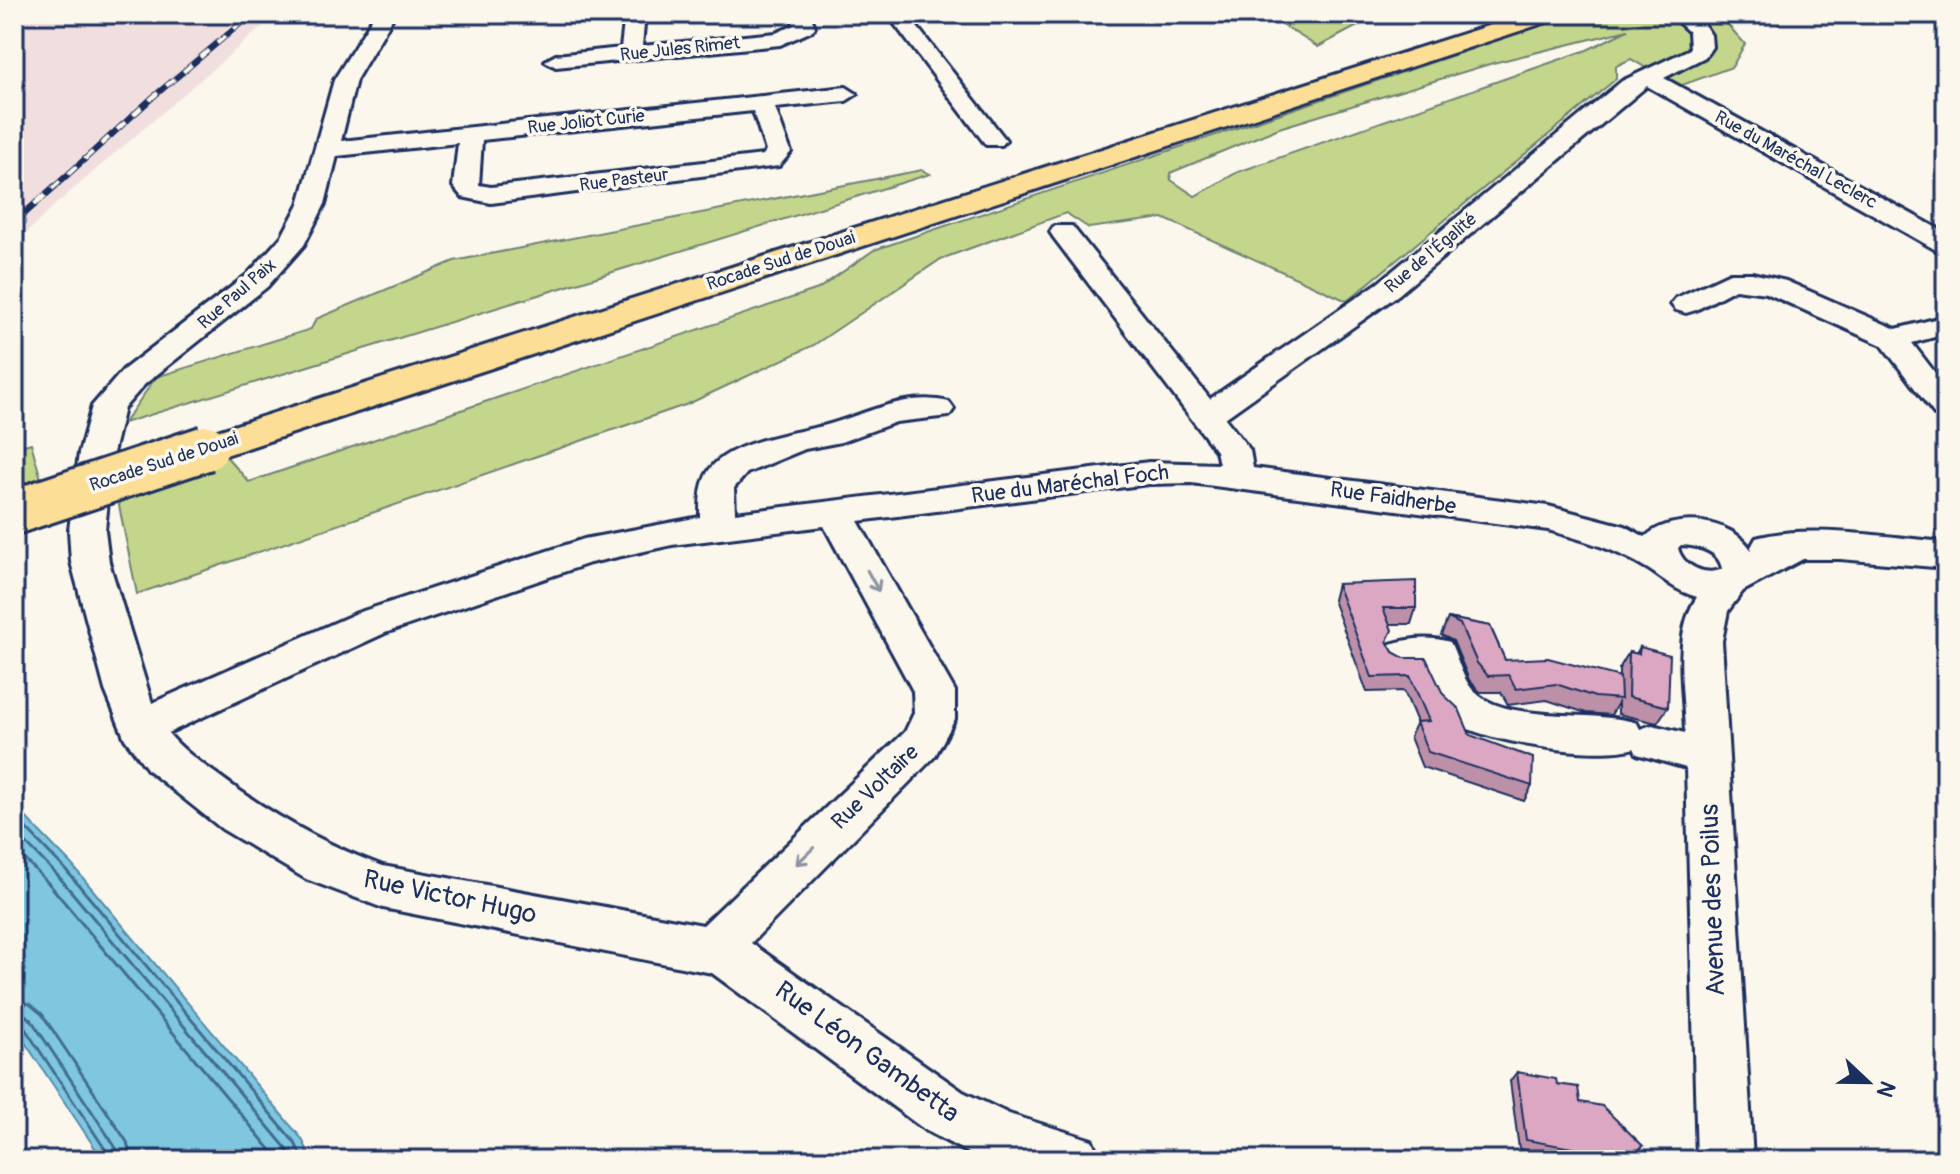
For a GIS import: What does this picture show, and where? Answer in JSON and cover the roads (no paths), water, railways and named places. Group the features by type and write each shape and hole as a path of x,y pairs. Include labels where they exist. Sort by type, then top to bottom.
{"highway":[{"name":"Rocade Sud de Douai","path":"14,512 203,442 1528,14"},
{"name":"Rocade Sud de Douai","path":"14,497 203,442 1548,14"}],"street":[{"name":"Rue Paul Paix","path":"140,727 117,662 89,557 88,518 96,453 108,406 134,377 245,292 287,249 309,213 345,80 385,14"},
{"path":"631,54 635,14"},
{"path":"897,14 994,140"},
{"name":"Rue de l'Égalité","path":"1207,416 1388,289 1630,86 1693,58 1702,48 1701,33 1679,14"},
{"name":"Rue Jules Rimet","path":"556,61 772,40 801,22"},
{"name":"Rue du Maréchal Leclerc","path":"1646,77 1946,244"},
{"name":"Rue Joliot Curie","path":"326,150 846,94"},
{"name":"Rue Pasteur","path":"471,134 466,186 471,192 491,195 756,164 775,158 779,152 762,103"},
{"path":"1063,232 1233,450 1238,477"},
{"path":"1686,304 1730,281 1752,281 1776,287 1893,339 1946,408"},
{"path":"1893,339 1946,325"},
{"path":"718,527 717,488 735,465 798,440 829,435 891,413 938,409"},
{"name":"Rue du Maréchal Foch","path":"140,727 331,639 424,604 584,552 651,536 1164,472 1238,477"},
{"name":"Rue Faidherbe","path":"1238,477 1548,518 1612,535 1671,556"},
{"name":"Rue Voltaire","path":"713,948 920,744 937,712 934,691 837,512"},
{"path":"1795,548 1734,580 1702,584 1671,556 1693,533 1715,539 1795,548 1840,546 1946,555"},
{"path":"1715,539 1739,559 1734,580"},
{"name":"Avenue des Poilus","path":"1671,556 1702,641 1725,1160"},
{"name":"Avenue des Poilus","path":"1702,641 1709,608 1734,580"},
{"path":"1404,655 1436,653 1460,704 1478,715 1549,731 1637,739 1707,756"},
{"name":"Rue Victor Hugo","path":"140,727 163,758 217,803 323,865 352,878 383,887 713,948"},
{"name":"Rue Léon Gambetta","path":"713,948 739,960 944,1111 1002,1140 1072,1160"}],"water":[{"path":"14,805 72,865 302,1139 312,1160 103,1160 14,1026"}],"railway":[{"path":"52,189 153,97 252,14"},
{"path":"14,223 54,187"}]}
